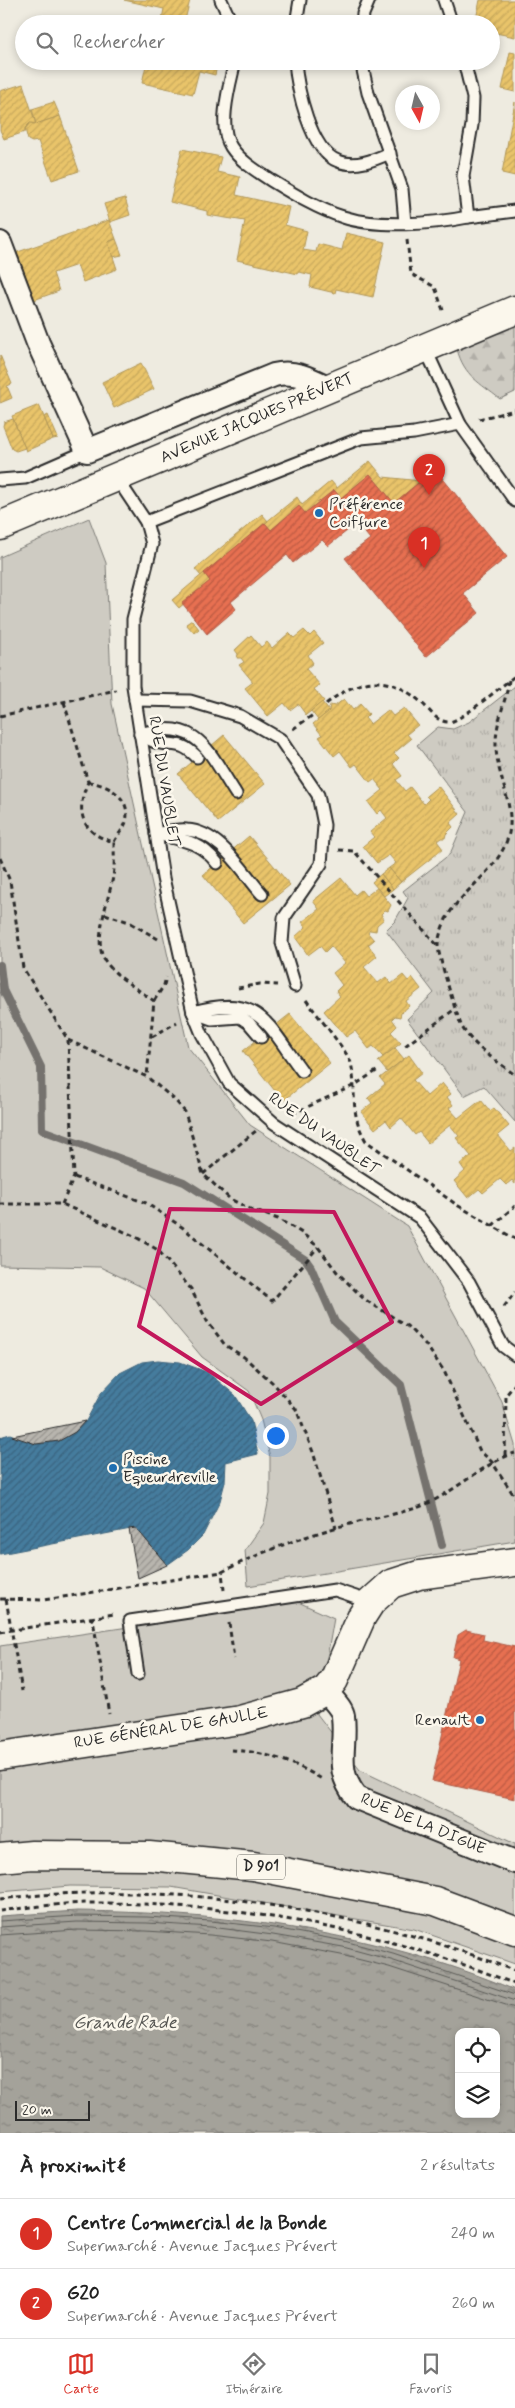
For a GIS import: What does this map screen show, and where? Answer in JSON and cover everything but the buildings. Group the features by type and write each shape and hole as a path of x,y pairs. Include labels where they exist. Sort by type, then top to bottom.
{"main road":[{"name":"AVENUE JACQUES PRÉVERT","path":"0,526 515,310"},
{"path":"326,1690 334,1680 362,1616 371,1602 391,1584 410,1577 515,1562"},
{"name":"RUE GÉNÉRAL DE GAULLE","path":"0,1756 240,1720 302,1703 326,1690"},
{"name":"D 901","path":"0,1858 32,1855 149,1856 253,1866 435,1900 515,1931"}],"street":[{"path":"0,243 38,343 87,451 274,375 286,372 301,375 330,388"},
{"name":"RUE DE LA DIGUE","path":"326,1690 343,1714 341,1763 348,1787 357,1798 515,1862"}],"lane":[{"path":"221,0 228,15"},
{"path":"298,15 300,0"},
{"path":"363,15 369,0"},
{"path":"444,0 449,15"},
{"path":"233,70 227,98 226,131 230,147 244,160 295,196 338,215 365,221 405,224 449,221 515,211"},
{"path":"296,70 300,97 309,124 322,149 337,161 352,164 370,162 390,153"},
{"path":"363,70 368,93 402,189 405,224"},
{"path":"466,70 473,98 472,125 463,176 468,217"},
{"path":"424,348 460,424 515,501"},
{"path":"146,522 361,438 405,434 460,424"},
{"path":"0,480 25,478 87,451"},
{"name":"RUE DU VAUBLET","path":"116,477 146,522 152,544 133,619 133,686 163,878 193,1012 202,1034 229,1083 274,1122 420,1218 469,1282 503,1346 515,1355"},
{"name":"RUE DU VAUBLET","path":"135,700 190,702 240,716 280,739 318,795 324,825 321,864 284,918 282,943 295,986"},
{"path":"140,734 156,729 180,729 199,740 236,794"},
{"path":"140,734 155,742 170,742 187,748 197,758"},
{"path":"156,834 188,830 210,837 228,854 262,894"},
{"path":"156,834 188,841 207,850 217,863"},
{"path":"193,1012 216,1006 235,1005 250,1009 271,1029 302,1071"},
{"path":"193,1012 212,1019 240,1017 249,1023 262,1037"},
{"path":"138,1674 130,1621 335,1590 371,1602"}],"path":[{"path":"405,224 411,274 435,287"},
{"path":"460,424 515,410"},
{"path":"326,704 343,691 363,682 388,683 402,689 424,705 436,719 449,722 460,718 515,676"},
{"path":"438,946 452,909 492,866 504,848 509,832 510,819 499,774 496,743 498,725 509,680"},
{"path":"0,716 133,686"},
{"path":"64,702 88,782 82,796 81,809 85,825 92,834 114,842"},
{"path":"280,739 313,715"},
{"path":"88,782 102,784 114,790 125,808 126,821 114,842 113,874 100,950 105,961 125,980 154,1001"},
{"path":"322,848 354,851 438,946 462,1026 475,1043 515,1075"},
{"path":"0,858 10,881 23,968 68,1040 74,1177 62,1204"},
{"path":"105,914 129,922 150,933 158,938 160,948"},
{"path":"147,1077 154,1001 164,985 166,976"},
{"name":"RUE DU VAUBLET","path":"295,986 351,1061 354,1112 359,1129 366,1142 457,1204 515,1239"},
{"path":"405,1046 456,1010"},
{"path":"152,1038 193,1012"},
{"path":"68,1040 147,1077 175,1100 185,1112 204,1174 230,1199 250,1209 278,1219 302,1233 318,1247 337,1272 358,1293 407,1326 426,1345 444,1371 480,1451 492,1462 515,1497"},
{"path":"74,1177 146,1203 182,1227 272,1300 318,1247"},
{"path":"0,1204 62,1204 134,1236 158,1250 191,1289 207,1320 224,1345 244,1357 273,1383 296,1410 313,1452 336,1528"},
{"path":"492,1226 515,1206"},
{"path":"506,1456 506,1395 515,1384"},
{"path":"0,1599 44,1600 222,1572 246,1559 336,1528 417,1507 443,1495 492,1462 515,1453"},
{"path":"222,1572 234,1659"},
{"path":"6,1600 22,1692"},
{"path":"0,1632 90,1618 93,1620 109,1719"},
{"path":"229,1750 266,1754 287,1760 357,1798"},
{"path":"0,1899 147,1894 243,1902 302,1911 394,1931 453,1948 515,1972"},
{"path":"0,1911 94,1903 196,1908 267,1916 336,1928 409,1946 469,1965 515,1984"}],"highlighted area":[{"path":"170,1209 334,1212 392,1322 261,1404 139,1326"}],"green space":[{"path":"515,325 515,392 500,399 468,372 457,349"},
{"path":"89,518 106,563 112,704 188,1047 250,1125 407,1226 502,1402 515,1445 515,1541 248,1586 245,1550 264,1523 270,1494 270,1457 261,1420 249,1391 202,1357 144,1288 100,1267 0,1265 0,557"},
{"path":"515,686 515,1122 484,1086 464,1096 407,1019 434,993 386,930 395,921 408,898 403,891 450,854 468,812 417,745 438,727 453,729 469,722"},
{"path":"298,1602 334,1618 317,1714 360,1770 515,1844 515,1964 414,1929 171,1887 70,1886 0,1892 0,1646"}],"water":[{"name":"Grande Rade","path":"77,1911 190,1916 246,1921 300,1929 408,1953 515,1990 515,2133 0,2133 0,1916"}],"waterway":[{"path":"0,965 3,990 41,1067 42,1130 184,1182 306,1260 311,1267 335,1322 401,1385 442,1545"}],"place":[{"name":"G20","path":"429,495"},
{"name":"Préférence Coiffure","path":"319,513"},
{"name":"Centre Commercial de la Bonde","path":"424,568"},
{"name":"Piscine Equeurdreville","path":"113,1468"},
{"name":"Renault","path":"480,1720"}]}
